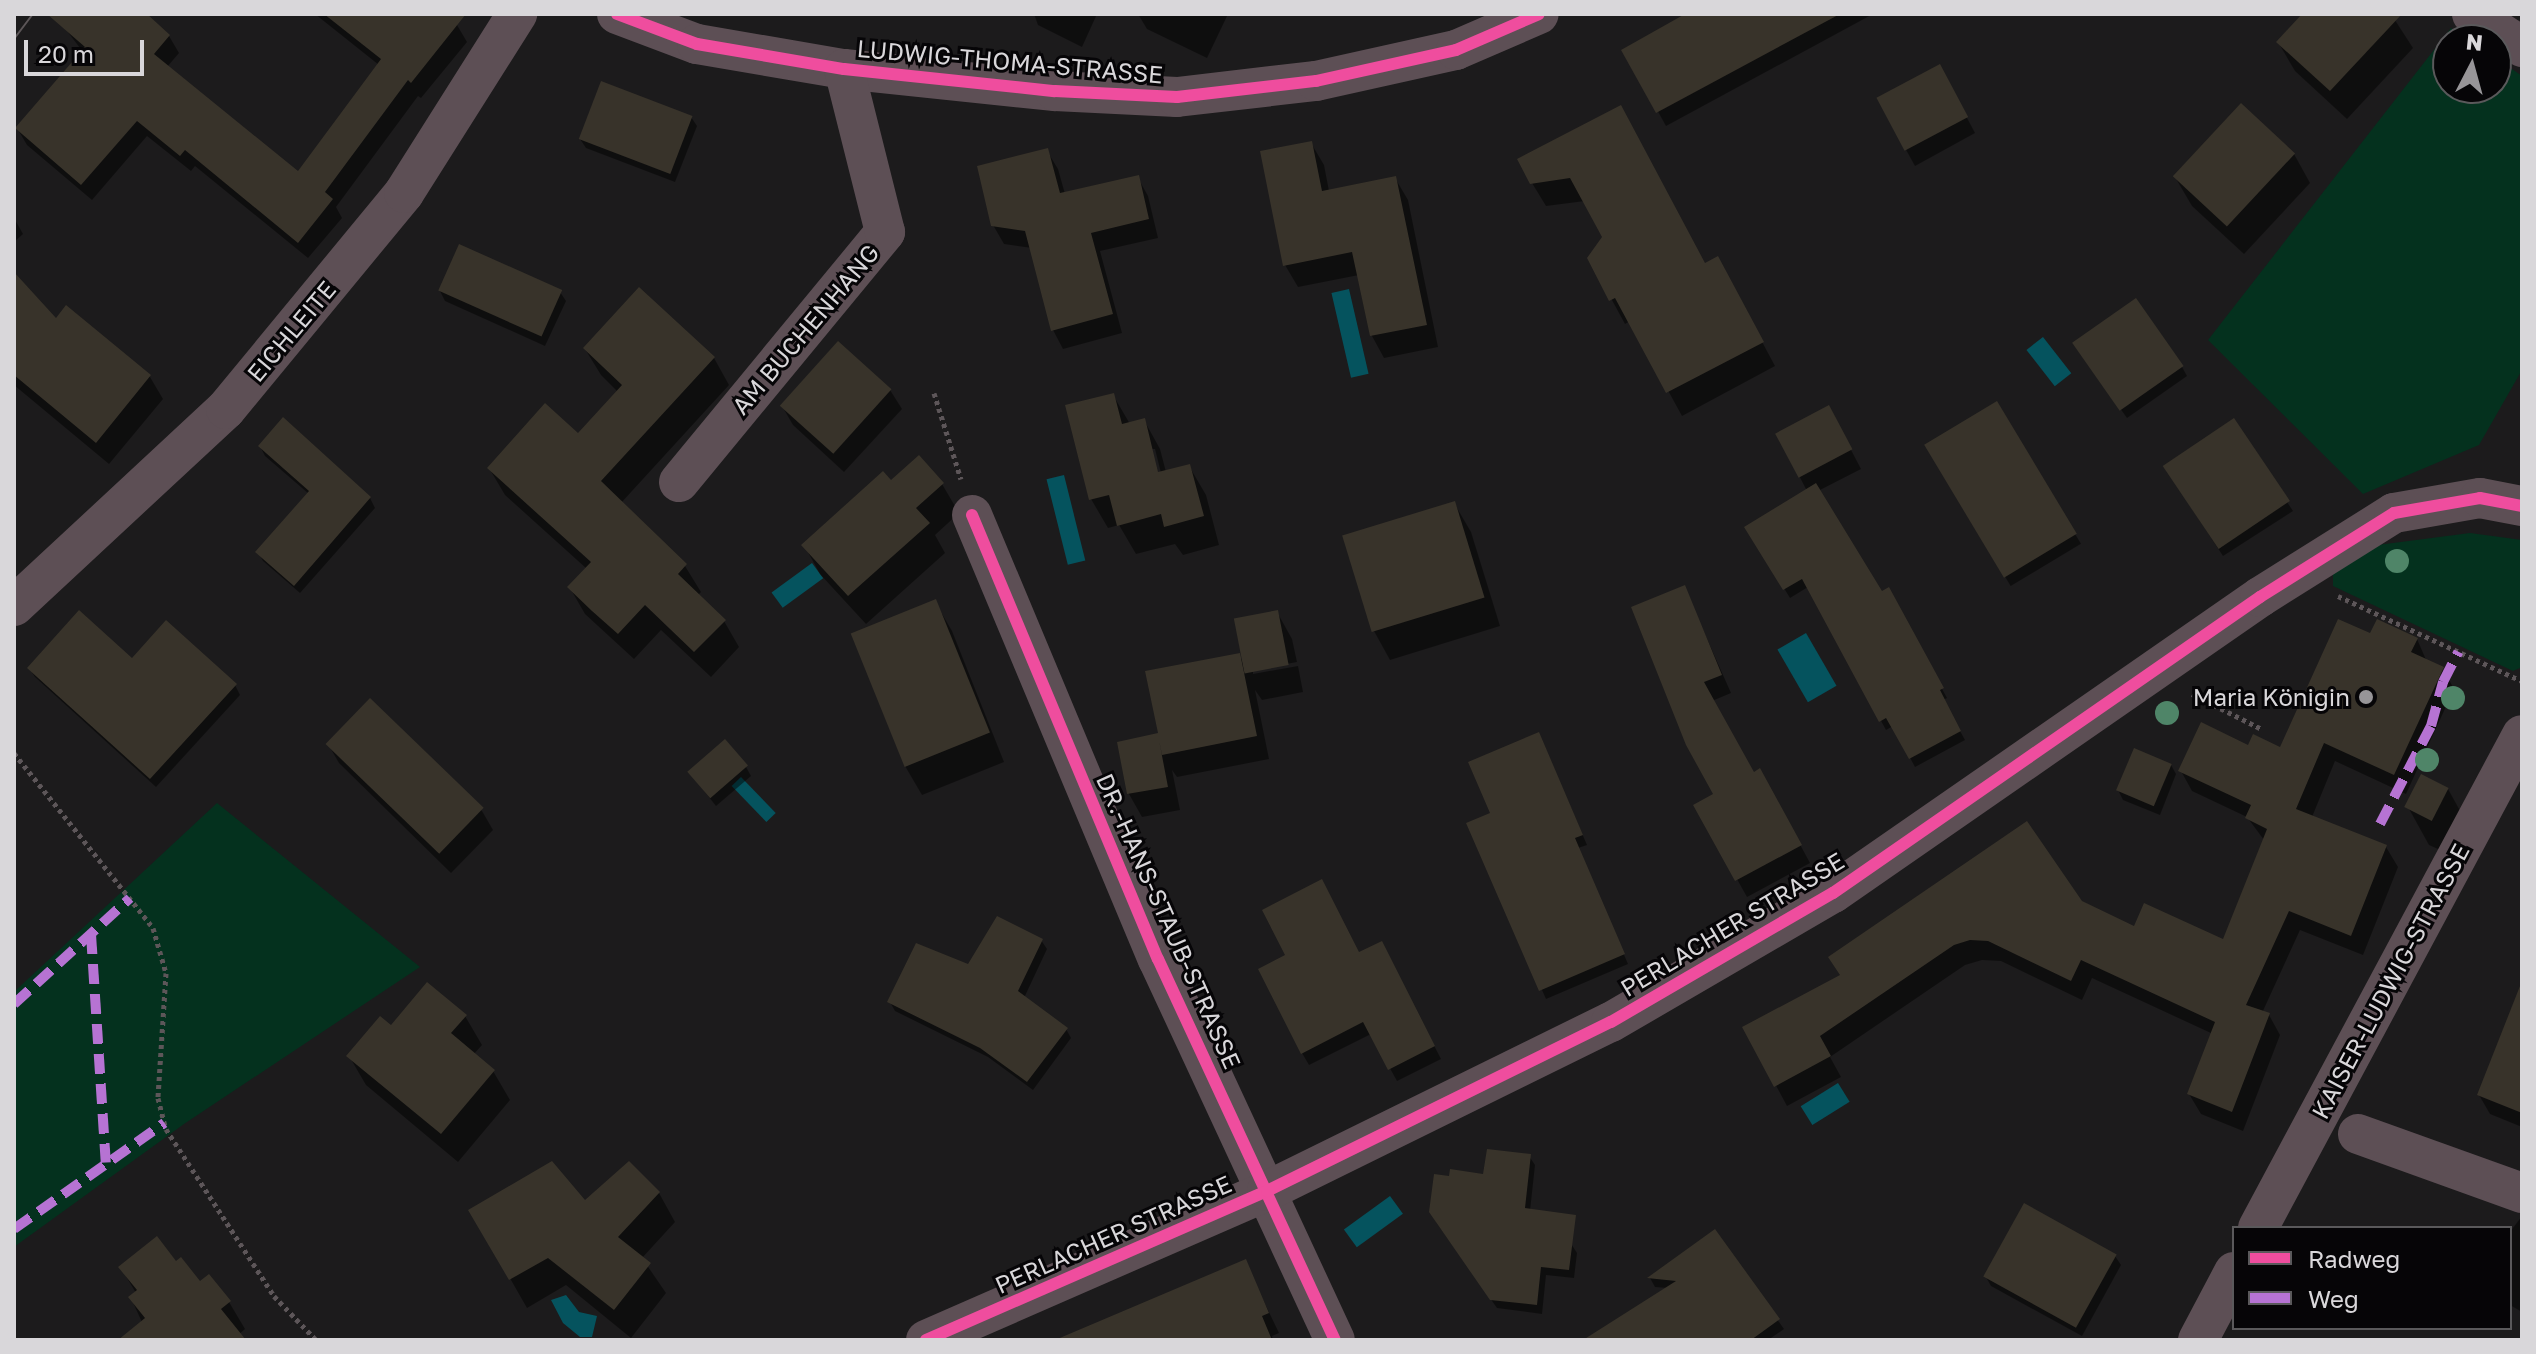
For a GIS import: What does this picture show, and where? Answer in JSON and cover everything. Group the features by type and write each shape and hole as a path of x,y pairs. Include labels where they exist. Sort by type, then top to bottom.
{"street":[{"name":"EICHLEITE","path":"14,606 226,409 404,193 517,14"},
{"name":"LUDWIG-THOMA-STRASSE","path":"617,14 697,44 844,69 1055,91 1177,97 1316,81 1440,53 1539,14"},
{"path":"2472,14 2522,47"},
{"name":"AM BUCHENHANG","path":"679,482 885,232 844,69"},
{"name":"PERLACHER STRASSE","path":"926,1340 1267,1191 1611,1022 1833,893 2294,575 2394,513 2480,498 2522,506"},
{"name":"DR.-HANS-STAUB-STRASSE","path":"972,515 1158,959 1335,1340"},
{"name":"KAISER-LUDWIG-STRASSE","path":"2259,1226 2522,735"},
{"path":"2358,1134 2522,1193"},
{"path":"2198,1340 2232,1276"}],"path":[{"path":"934,393 972,515"},
{"path":"2294,575 2522,681"},
{"path":"2164,665 2189,692 2262,729"},
{"path":"14,753 153,928 166,973 158,1098 166,1129 274,1296 316,1340"}],"green space":[{"path":"2432,52 2432,104 2512,104 2512,69 2522,76 2522,370 2479,445 2363,494 2208,340"},
{"path":"2470,533 2522,540 2522,667 2513,671 2333,586 2333,568 2370,546"},
{"path":"217,803 420,967 184,1124 14,1247 14,992"}],"water":[{"path":"1349,289 1369,374 1351,378 1331,293"},
{"path":"2043,337 2071,373 2055,386 2026,350"},
{"path":"1064,475 1085,560 1068,565 1047,479"},
{"path":"812,563 823,578 783,608 772,592"},
{"path":"1806,633 1836,686 1808,702 1777,650"},
{"path":"741,777 776,813 766,822 732,786"},
{"path":"1838,1083 1850,1102 1812,1125 1801,1106"},
{"path":"1390,1196 1403,1214 1357,1247 1344,1230"},
{"path":"566,1295 579,1312 597,1316 592,1337 580,1337 563,1323 551,1300"}],"building":[{"path":"47,14 147,14 170,35 154,54 298,171 381,59 324,14 466,14 411,83 408,80 325,192 333,199 298,243 185,150 180,156 137,121 81,185 15,128 85,47"},
{"path":"1685,14 1840,14 1656,113 1621,50"},
{"path":"2302,14 2402,14 2330,91 2276,42"},
{"path":"1940,64 1968,117 1905,151 1876,98"},
{"path":"601,81 692,116 670,174 579,139"},
{"path":"2241,103 2295,153 2227,227 2173,176"},
{"path":"1621,105 1705,263 1718,256 1764,342 1666,393 1615,298 1609,301 1587,258 1602,237 1570,178 1530,184 1517,159"},
{"path":"1312,141 1322,191 1396,176 1427,325 1370,336 1352,252 1283,266 1260,151"},
{"path":"1048,148 1060,193 1139,175 1149,219 1091,233 1113,314 1051,331 1025,231 991,226 977,166"},
{"path":"459,244 562,290 541,337 438,291"},
{"path":"14,272 56,318 66,305 151,375 96,443 14,375"},
{"path":"639,287 715,357 601,481 687,564 678,574 726,620 694,652 645,605 618,634 592,611 567,587 591,562 487,468 545,403 578,433 622,385 583,348"},
{"path":"2136,298 2184,366 2120,411 2072,343"},
{"path":"838,341 892,389 833,454 780,406"},
{"path":"1114,393 1122,424 1145,418 1158,472 1190,464 1204,516 1164,527 1161,514 1117,526 1109,495 1089,500 1065,405"},
{"path":"1997,401 2077,534 2004,578 1924,445"},
{"path":"1829,405 1852,449 1799,478 1775,434"},
{"path":"283,417 371,497 294,586 255,552 309,491 258,446"},
{"path":"2234,418 2290,501 2219,549 2163,466"},
{"path":"919,455 944,483 916,508 930,523 848,596 801,545 883,471 891,480"},
{"path":"1816,483 1882,591 1889,587 1944,688 1940,690 1961,731 1909,759 1886,718 1879,722 1802,579 1783,590 1744,527"},
{"path":"1455,501 1485,598 1372,632 1342,535"},
{"path":"1685,585 1722,675 1704,682 1754,772 1760,768 1802,845 1735,881 1693,805 1713,794 1686,745 1631,607"},
{"path":"936,599 990,733 905,767 851,633"},
{"path":"79,610 132,658 166,620 237,684 150,779 27,668"},
{"path":"1278,610 1289,665 1245,674 1234,619"},
{"path":"2338,619 2370,633 2377,619 2418,638 2411,652 2444,667 2394,775 2324,743 2296,809 2387,845 2351,936 2289,911 2246,1005 2270,1013 2232,1112 2187,1094 2215,1022 2081,960 2071,981 1988,941 1970,940 1954,945 1820,1036 1831,1056 1774,1087 1742,1027 1840,975 1828,957 2027,821 2082,901 2134,926 2144,903 2223,939 2267,829 2245,818 2251,805 2178,771 2201,722 2248,745 2253,734 2280,747"},
{"path":"1240,653 1257,736 1162,755 1159,740 1168,787 1127,794 1117,742 1158,733 1145,671"},
{"path":"370,698 484,808 439,854 326,744"},
{"path":"1539,732 1583,835 1575,838 1625,954 1539,991 1466,823 1490,813 1468,762"},
{"path":"725,739 748,765 710,798 687,772"},
{"path":"2134,748 2172,764 2154,806 2116,790"},
{"path":"2421,774 2449,788 2432,821 2404,807"},
{"path":"1322,879 1359,952 1382,941 1435,1046 1388,1070 1363,1022 1301,1054 1258,969 1285,955 1262,910"},
{"path":"997,916 1043,939 1018,991 1068,1028 1027,1082 980,1048 887,1002 916,943 968,964"},
{"path":"427,982 467,1015 451,1033 495,1070 441,1134 346,1056 380,1016 391,1025"},
{"path":"2522,986 2522,1113 2477,1095"},
{"path":"1487,1149 1531,1154 1525,1208 1576,1215 1569,1270 1541,1267 1537,1305 1490,1300 1429,1212 1434,1174 1449,1176 1450,1169 1483,1174"},
{"path":"552,1161 585,1200 629,1161 660,1192 618,1237 651,1263 614,1310 548,1258 509,1280 468,1210"},
{"path":"2024,1203 2117,1254 2076,1328 1983,1276"},
{"path":"1715,1229 1780,1319 1751,1340 1583,1340 1676,1281 1647,1278"},
{"path":"157,1236 176,1261 181,1257 200,1281 209,1274 231,1301 221,1309 246,1340 118,1340 145,1318 128,1297 137,1290 118,1267"},
{"path":"1246,1259 1269,1313 1262,1316 1272,1340 1055,1340"}],"tram line":[{"path":"14,39 33,14"}],"marked path":[{"path":"2380,824 2431,726 2443,682 2458,652"},
{"path":"14,1004 130,898"},
{"path":"91,934 106,1163"},
{"path":"14,1229 164,1123"}],"cycle path":[{"path":"617,14 697,44 844,69 1055,91 1177,97 1316,81 1456,50 1539,14"},
{"path":"926,1340 1267,1191 1611,1022 1833,893 2260,597 2394,513 2480,498 2522,506"},
{"path":"972,515 1158,959 1335,1340"}],"place":[{"name":"Maria Königin","path":"2366,697"}]}
